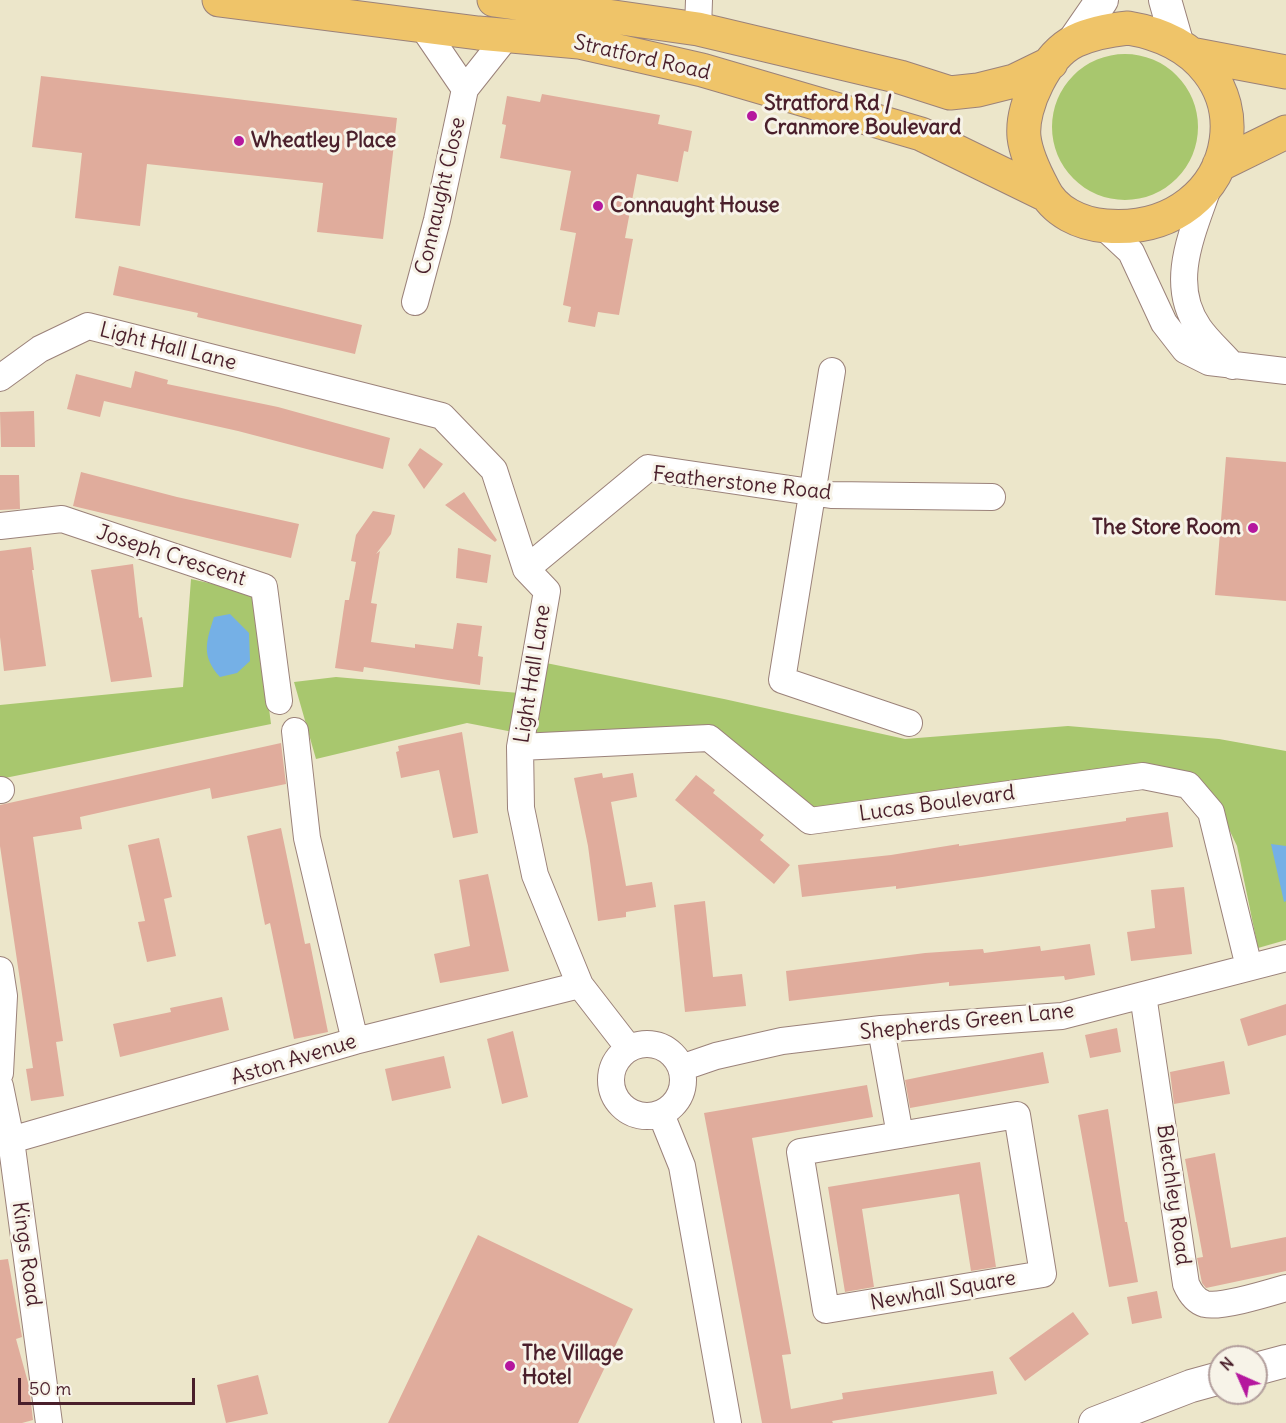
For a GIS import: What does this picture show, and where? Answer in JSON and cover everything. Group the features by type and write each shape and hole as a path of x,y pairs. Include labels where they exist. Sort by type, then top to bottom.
{"highway":[{"name":"Stratford Road","path":"219,0 507,36 579,42 702,70 921,134 1046,195"},
{"name":"Stratford Road","path":"494,0 698,15 950,93 978,90 1014,81 1063,52"},
{"path":"1186,49 1215,78 1226,111 1226,141 1214,174 1189,206 1162,219 1128,226 1103,226 1090,225 1064,213 1046,195 1033,168 1024,138 1024,114 1032,91 1063,52 1101,31 1128,28 1152,32 1186,49 1286,72"},
{"path":"1214,174 1286,132"}],"street":[{"path":"1063,52 1102,0"},
{"path":"1165,0 1186,49"},
{"name":"Connaught Close","path":"422,26 465,89"},
{"name":"Connaught Close","path":"415,302 465,89 507,36"},
{"path":"1214,174 1187,250 1182,277 1188,304 1198,327 1233,366"},
{"path":"1103,226 1131,252 1164,322 1185,350 1209,362 1286,371"},
{"name":"Light Hall Lane","path":"0,378 40,349 88,327 442,416 494,470 526,569 547,591 520,747 521,808 535,875 580,985 628,1047"},
{"path":"832,371 782,680 909,723"},
{"name":"Featherstone Road","path":"526,569 648,468 831,495 992,497"},
{"name":"Joseph Crescent","path":"0,526 62,519 264,586 279,701"},
{"path":"295,731 307,838 355,1041"},
{"name":"Lucas Boulevard","path":"520,747 709,738 810,822 1143,776 1188,785 1211,812 1249,967"},
{"name":"Shepherds Green Lane","path":"681,1068 716,1056 782,1041 881,1029 1062,1016 1286,958"},
{"path":"0,970 4,996 0,1073"},
{"name":"Aston Avenue","path":"11,1140 355,1041 580,985"},
{"name":"Bletchley Road","path":"1143,995 1186,1284 1192,1296 1206,1304 1251,1298 1286,1288"},
{"path":"881,1029 900,1135"},
{"path":"646,1043 657,1045 668,1050 681,1068 682,1090 670,1108 661,1114 637,1115 626,1110 612,1092 612,1069 628,1047 646,1043"},
{"name":"Kings Road","path":"0,1086 11,1140 49,1423"},
{"path":"661,1114 682,1166 728,1423"},
{"name":"Newhall Square","path":"1017,1115 1043,1274 826,1310 800,1152 900,1135 1017,1115"},
{"path":"1268,1366 1286,1361"},
{"path":"1095,1423 1208,1381"}],"green space":[{"path":"1125,54 1153,59 1177,75 1193,99 1198,127 1193,155 1177,179 1153,195 1125,200 1097,195 1073,179 1057,155 1052,127 1057,99 1073,75 1097,59"},
{"path":"191,579 254,593 271,724 0,779 0,705 183,687"},
{"path":"546,663 905,739 1068,726 1219,739 1286,751 1286,940 1258,948 1237,846 1220,810 1153,765 811,808 711,730 534,738"},
{"path":"336,677 519,693 513,732 467,723 316,759 294,682"}],"water":[{"path":"230,614 249,633 250,661 237,673 220,677 210,662 207,641 214,617"},
{"path":"1271,844 1286,846 1286,901 1284,902"}],"building":[{"name":"Wheatley Place","path":"41,76 397,118 383,239 317,232 323,183 147,164 140,226 75,218 82,153 32,147"},
{"name":"Connaught House","path":"542,94 660,115 658,124 692,131 688,152 684,151 678,182 637,174 625,238 633,239 619,315 598,312 595,327 568,322 571,307 563,305 576,233 560,230 571,171 500,158 506,125 502,124 507,96 540,102"},
{"path":"119,266 362,325 355,354 197,317 198,313 113,295"},
{"path":"135,371 168,380 167,384 278,407 390,438 383,469 238,431 104,401 100,417 67,409 76,374 131,388"},
{"path":"34,411 35,447 1,447 0,412"},
{"path":"420,448 443,464 424,489 408,465"},
{"name":"The Store Room","path":"1226,457 1286,462 1286,601 1215,595"},
{"path":"81,472 177,497 299,524 291,558 73,506"},
{"path":"0,475 19,475 20,509 0,510"},
{"path":"464,492 497,540 495,542 445,505"},
{"path":"373,511 395,515 391,534 376,554 380,551 371,603 377,604 371,642 415,648 415,644 453,649 457,623 482,626 478,656 483,657 480,685 364,667 363,672 335,668 345,600 349,600 356,562 351,561 356,535"},
{"path":"31,547 34,570 32,570 46,666 4,671 0,637 0,551"},
{"path":"458,548 491,555 487,583 456,578"},
{"path":"133,564 139,618 142,617 152,677 111,682 91,570"},
{"path":"462,732 478,833 453,838 439,770 401,778 396,752 399,751 398,746"},
{"path":"281,743 286,784 212,799 210,788 80,817 82,829 33,837 63,1041 56,1042 64,1096 31,1101 26,1069 33,1068 0,846 0,805"},
{"path":"602,773 603,778 633,773 637,797 611,802 626,886 652,882 656,907 626,912 626,917 598,921 588,846 574,778"},
{"path":"696,775 715,790 713,793 764,835 760,840 790,865 774,884 675,800"},
{"path":"1168,812 1173,847 896,889 896,886 802,897 798,865 891,855 959,844 959,846 1126,821 1126,818"},
{"path":"281,828 305,944 310,943 328,1032 294,1039 270,923 265,925 247,836"},
{"path":"159,838 172,897 164,899 176,956 147,962 138,922 145,921 128,845"},
{"path":"488,874 509,971 440,983 434,954 470,946 459,880"},
{"path":"1184,887 1192,954 1131,961 1127,932 1155,928 1151,890"},
{"path":"705,901 713,977 742,974 746,1006 685,1012 674,905"},
{"path":"1090,944 1095,975 1065,980 1064,976 949,986 949,982 789,1001 786,971 925,953 983,949 984,953 1040,946 1041,951"},
{"path":"222,997 229,1030 120,1057 113,1024 171,1012 170,1008"},
{"path":"1286,1004 1286,1035 1248,1046 1240,1019"},
{"path":"1117,1028 1121,1052 1090,1058 1085,1035"},
{"path":"513,1031 528,1097 502,1104 487,1039"},
{"path":"1043,1052 1049,1083 910,1108 905,1080"},
{"path":"444,1056 451,1088 392,1101 385,1069"},
{"path":"1224,1061 1230,1094 1174,1104 1170,1072"},
{"path":"867,1085 873,1117 752,1138 791,1354 782,1355 791,1409 843,1399 842,1393 993,1371 997,1394 832,1421 833,1423 762,1423 704,1113"},
{"path":"1108,1109 1125,1222 1127,1222 1138,1282 1109,1287 1078,1115"},
{"path":"1215,1153 1231,1248 1286,1237 1286,1271 1206,1288 1202,1283 1197,1258 1203,1257 1185,1159"},
{"path":"980,1162 996,1267 971,1271 959,1194 862,1209 874,1287 845,1292 828,1187"},
{"name":"The Village Hotel","path":"478,1235 633,1309 578,1423 388,1423"},
{"path":"8,1259 22,1337 16,1339 29,1386 33,1420 22,1423 0,1423 0,1260"},
{"path":"1157,1291 1162,1318 1132,1324 1127,1297"},
{"path":"1073,1312 1089,1334 1025,1381 1009,1358"},
{"path":"258,1375 268,1414 226,1423 217,1385"}],"place":[{"name":"Stratford Rd / Cranmore Boulevard","path":"752,116"},
{"name":"Wheatley Place","path":"239,141"},
{"name":"Connaught House","path":"598,206"},
{"name":"The Store Room","path":"1253,528"},
{"name":"The Village Hotel","path":"510,1366"}]}
